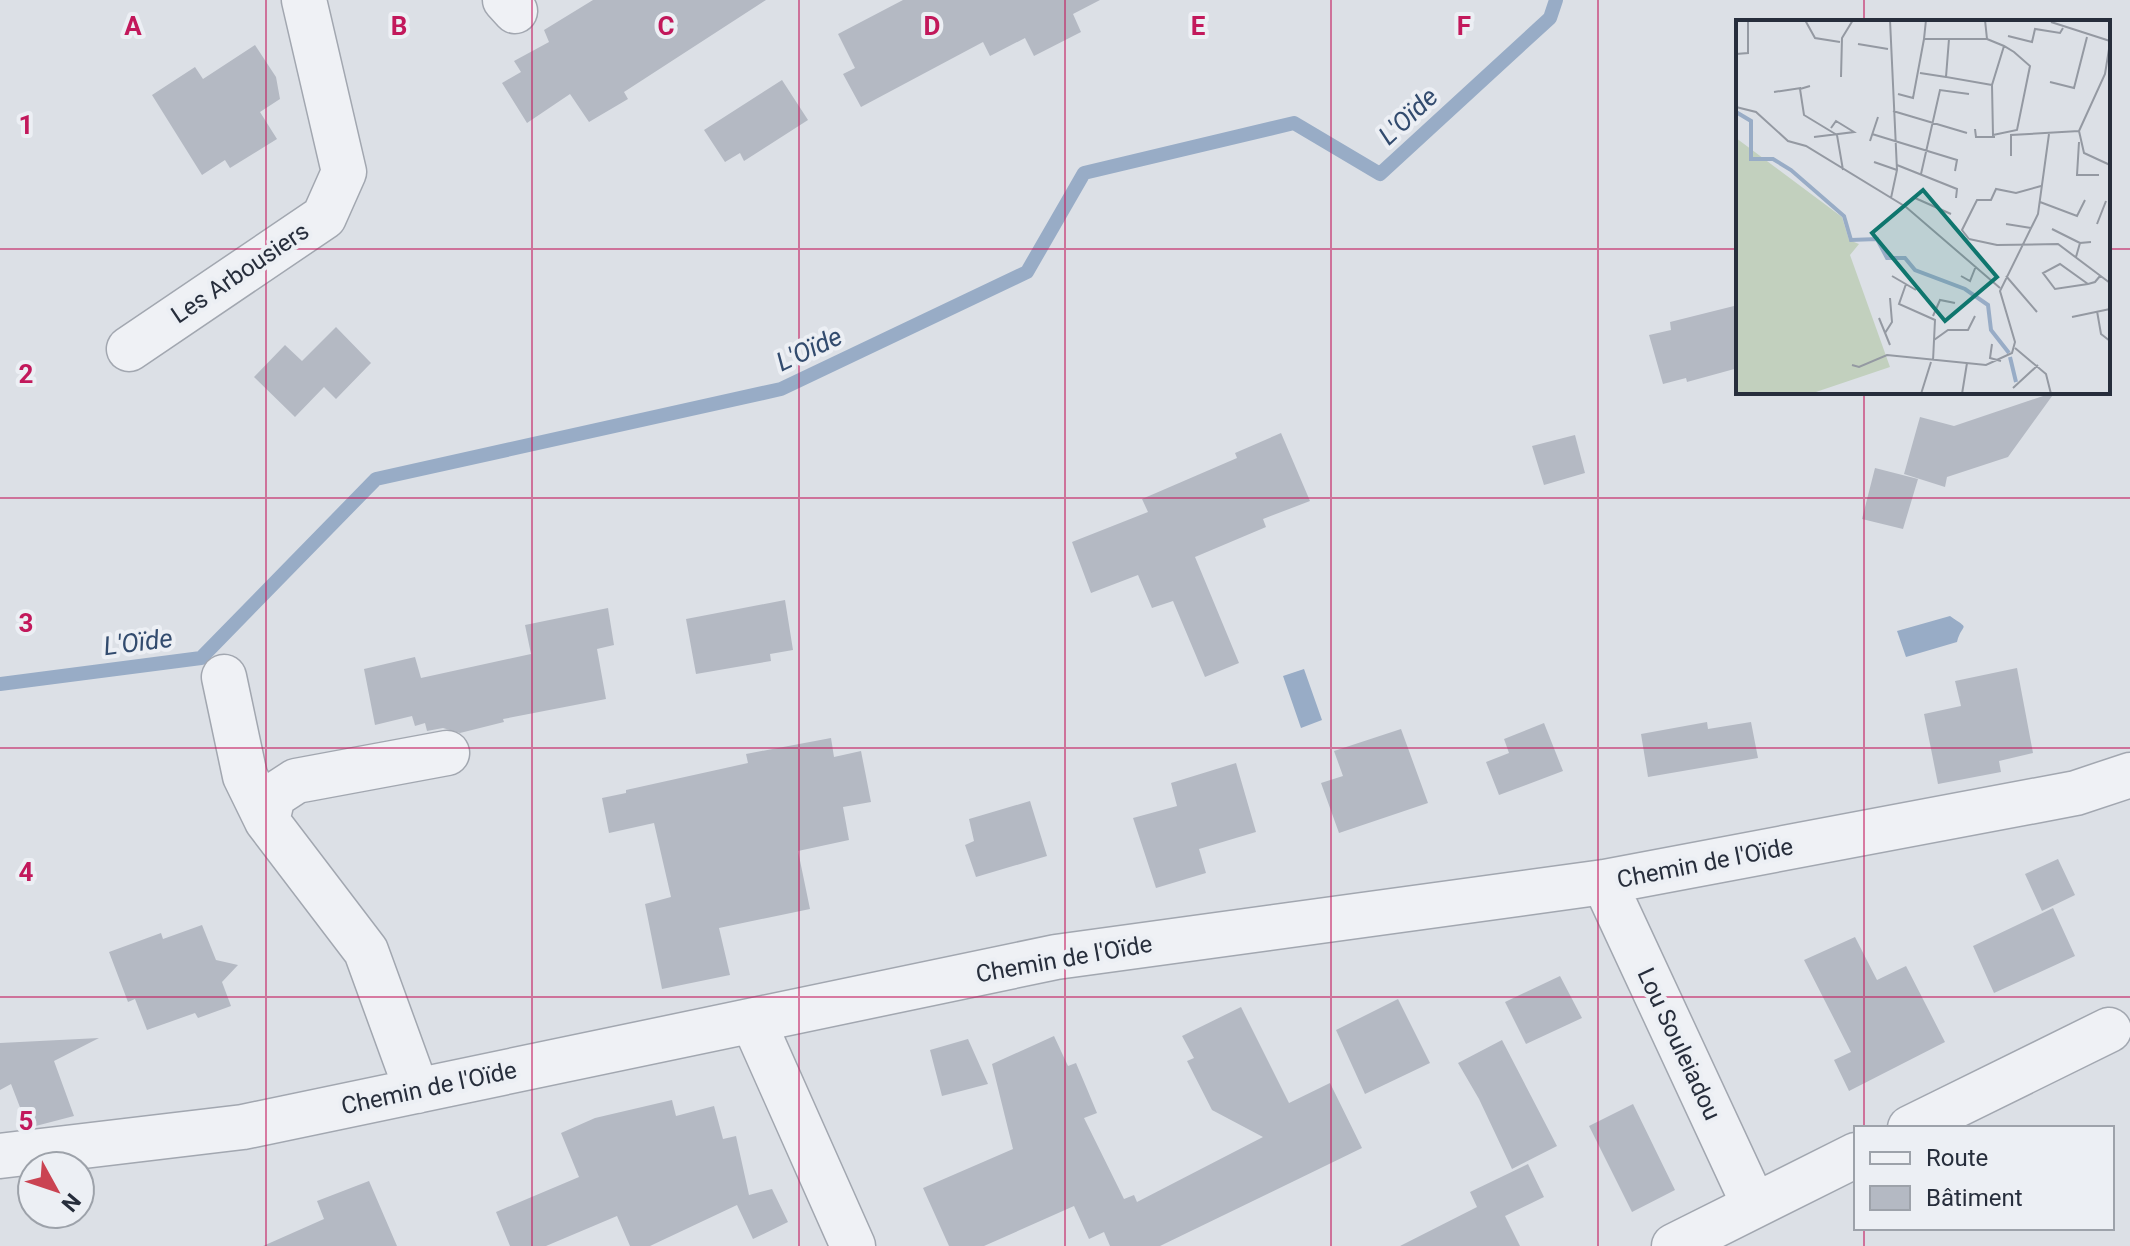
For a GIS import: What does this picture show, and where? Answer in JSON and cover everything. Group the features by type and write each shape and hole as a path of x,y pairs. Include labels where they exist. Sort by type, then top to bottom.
{"street":[{"name":"Les Arbousiers","path":"129,349 324,217 344,172 304,0"},
{"path":"224,677 245,776 267,821 366,951 417,1091"},
{"path":"267,821 273,796 296,781 447,753"},
{"name":"Chemin de l'Oïde","path":"0,1156 243,1127 1056,957 1604,882 2076,793 2130,775"},
{"name":"Lou Souleiadou","path":"1604,882 1754,1205"},
{"path":"753,1021 853,1246"},
{"path":"1914,1126 2109,1030"},
{"path":"1674,1246 1854,1156"}],"water":[{"path":"1950,616 1964,627 1957,642 1906,657 1897,631"},
{"path":"1304,669 1322,720 1301,728 1283,676"}],"building":[{"path":"593,0 766,0 624,92 628,99 589,122 570,94 527,123 502,83 521,72 514,61 549,42 544,30"},
{"path":"903,0 1100,0 1073,14 1081,32 1034,56 1025,38 990,56 983,42 861,107 843,74 855,68 838,34"},
{"path":"255,45 276,77 280,99 260,112 277,139 230,168 225,160 202,175 152,95 195,67 203,79"},
{"path":"782,80 808,120 744,161 740,153 725,162 704,130"},
{"path":"1736,306 1736,369 1687,382 1686,378 1663,384 1649,335 1671,330 1670,322"},
{"path":"336,327 371,363 336,399 324,387 295,417 254,377 285,345 302,361"},
{"path":"2054,394 2008,457 1947,477 1945,487 1904,474 1920,417 1954,426"},
{"path":"1281,433 1310,501 1263,519 1266,527 1195,557 1239,663 1205,677 1173,601 1152,608 1138,575 1091,593 1072,542 1148,512 1142,499 1237,458 1235,453"},
{"path":"1575,435 1585,473 1544,485 1532,446"},
{"path":"1875,468 1918,479 1903,529 1862,519"},
{"path":"785,600 793,650 770,654 771,661 696,674 686,619"},
{"path":"608,608 614,645 597,649 606,699 503,719 504,722 460,733 443,728 427,731 425,723 415,726 412,716 375,725 364,669 415,657 421,678 531,654 525,625"},
{"path":"2017,668 2033,753 1999,761 2001,772 1938,784 1924,714 1961,706 1955,681"},
{"path":"1707,722 1708,729 1751,722 1758,758 1648,777 1641,734"},
{"path":"1544,723 1563,771 1499,795 1486,762 1509,753 1504,739"},
{"path":"1401,729 1428,803 1339,833 1321,783 1343,776 1334,751"},
{"path":"831,738 834,757 861,751 871,802 843,807 849,840 798,851 810,909 719,928 730,975 662,989 645,904 671,897 654,823 609,833 602,798 748,763 746,754"},
{"path":"1236,763 1256,832 1199,849 1206,873 1156,888 1133,818 1177,806 1171,783"},
{"path":"1030,801 1047,856 976,877 965,845 974,841 969,819"},
{"path":"2058,859 2075,895 2042,911 2025,874"},
{"path":"2053,908 2075,956 1994,993 1973,946"},
{"path":"202,925 216,960 238,965 222,982 231,1006 198,1018 195,1013 147,1030 135,999 128,1002 109,952 161,933 163,939"},
{"path":"1855,937 1877,980 1906,966 1945,1042 1849,1091 1834,1060 1851,1052 1804,960"},
{"path":"1560,976 1582,1018 1526,1044 1505,1002"},
{"path":"1398,999 1430,1063 1365,1094 1336,1030"},
{"path":"1241,1007 1289,1103 1330,1083 1362,1148 1160,1246 1110,1246 1104,1232 1089,1239 1074,1206 984,1246 949,1246 923,1188 1013,1149 992,1064 1054,1036 1068,1066 1076,1063 1097,1113 1084,1118 1124,1199 1134,1195 1137,1202 1263,1137 1212,1110 1187,1061 1194,1058 1182,1036"},
{"path":"99,1038 54,1061 74,1116 28,1128 11,1084 0,1090 0,1043"},
{"path":"968,1039 988,1084 942,1096 930,1050"},
{"path":"1502,1040 1557,1146 1512,1169 1458,1063"},
{"path":"672,1100 676,1116 714,1106 723,1139 736,1136 749,1195 772,1189 788,1222 753,1239 737,1205 650,1246 630,1246 617,1216 546,1246 510,1246 496,1212 579,1177 561,1133 595,1118"},
{"path":"1633,1104 1675,1190 1632,1212 1589,1126"},
{"path":"1528,1164 1544,1197 1505,1216 1520,1246 1400,1246 1477,1207 1470,1192"},
{"path":"369,1181 397,1246 263,1246 324,1219 317,1201"}],"waterway":[{"name":"L'Oïde","path":"0,684 201,658 376,479 781,389 1027,272 1084,173 1294,123 1380,174 1550,18 1556,0"}]}
